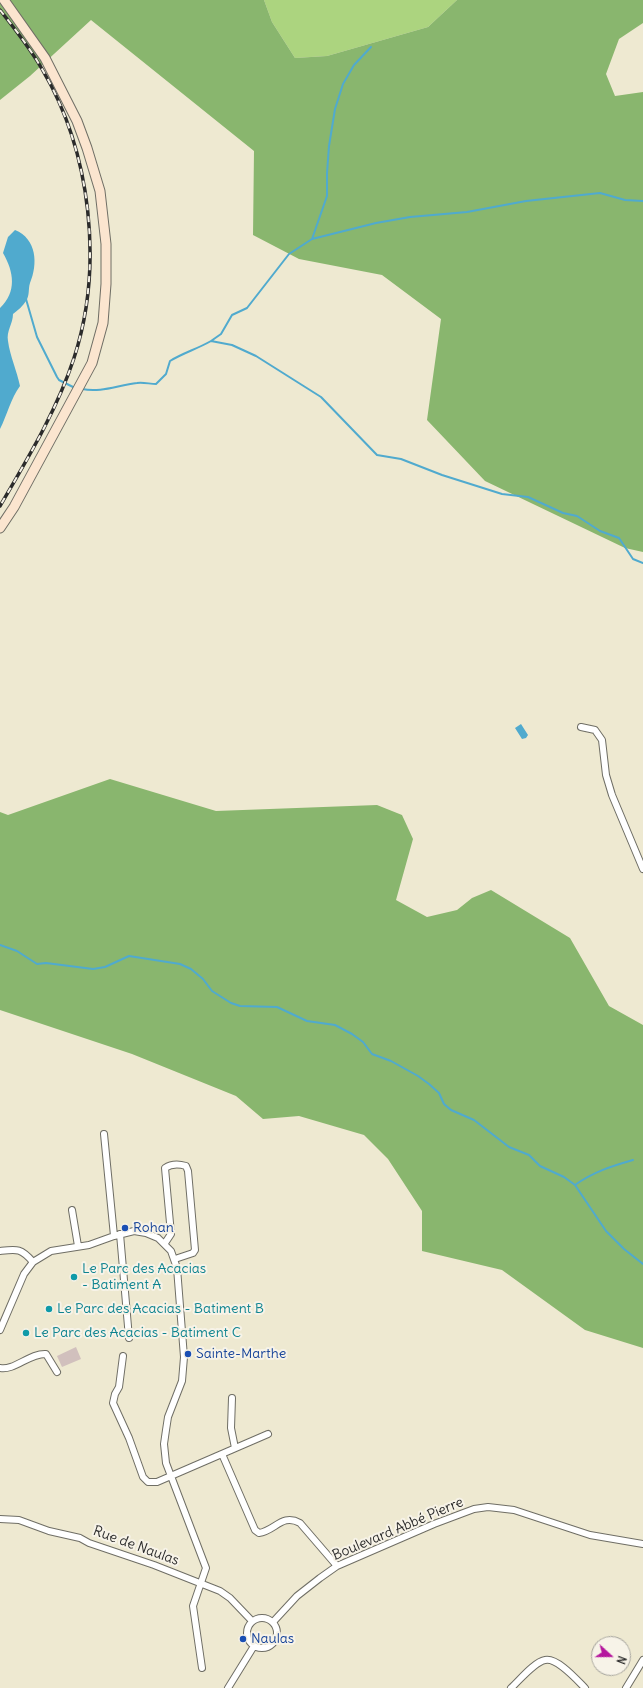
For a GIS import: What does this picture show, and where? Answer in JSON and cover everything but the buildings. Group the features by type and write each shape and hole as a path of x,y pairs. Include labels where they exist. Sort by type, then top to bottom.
{"main road":[{"path":"0,528 14,507 87,374 97,349 103,323 105,305 106,244 100,191 87,148 63,91 35,42 4,0"}],"street":[{"path":"581,728 595,730 602,740 606,775 612,795 643,869"},
{"path":"104,1134 129,1338"},
{"path":"165,1243 171,1234 165,1168 168,1166 186,1166 188,1171 195,1250 193,1253 174,1259"},
{"path":"72,1210 78,1246"},
{"path":"0,1330 24,1274 33,1262 51,1251 89,1245 117,1235 134,1231 146,1233 165,1243 177,1268 184,1358 182,1381 168,1417 164,1444 166,1463 170,1477 206,1568 193,1606 202,1668"},
{"path":"0,1251 17,1249 23,1251 33,1262"},
{"path":"0,1368 8,1368 39,1354 46,1354 56,1372"},
{"path":"124,1356 119,1387 114,1394 113,1403 129,1438 143,1477 153,1483 268,1434"},
{"path":"232,1398 231,1428 235,1448"},
{"path":"222,1454 255,1530 259,1533 264,1532 283,1520 294,1520 300,1523 337,1566"},
{"name":"Boulevard Abbé Pierre","path":"273,1622 297,1596 337,1566 460,1514 488,1507 514,1510 590,1535 643,1544"},
{"name":"Rue de Naulas","path":"0,1519 19,1520 49,1531 75,1537 202,1583 226,1594 252,1621"},
{"path":"260,1617 270,1619 273,1622 277,1631 275,1640 268,1646 259,1648 254,1646 248,1639 247,1634 247,1629 252,1621 260,1617"},
{"path":"228,1688 254,1646"},
{"path":"511,1688 537,1664 545,1660 551,1660 562,1667 577,1679 584,1688"},
{"path":"626,1688 643,1660"}],"shaded area":[{"path":"76,1347 81,1359 62,1367 57,1356"}],"green space":[{"path":"0,0 264,0 272,22 295,58 327,56 428,27 457,0 643,0 643,23 619,39 606,74 615,96 643,92 643,552 625,548 485,481 427,420 441,319 382,275 299,259 253,235 254,151 91,20 30,76 0,100"},
{"path":"264,0 457,0 428,27 327,56 295,58 272,22"},
{"path":"110,779 216,811 377,805 402,815 413,839 396,900 427,917 457,910 472,898 491,890 570,938 609,1006 643,1025 643,1348 585,1330 502,1270 422,1251 422,1211 388,1159 364,1135 299,1116 263,1119 236,1096 132,1054 0,1010 0,812 8,815"}],"water":[{"path":"15,230 28,239 32,246 35,260 33,276 29,285 27,299 25,303 13,314 8,334 9,347 20,386 0,429 0,308 9,295 12,282 10,267 3,253 8,237"},
{"path":"521,724 528,735 526,738 522,739 515,728"}],"waterway":[{"path":"312,239 327,196 329,146 335,109 343,84 354,65 371,47"},
{"path":"211,341 221,334 232,315 247,308 289,254 312,239 376,223 410,217 467,212 526,201 600,193 625,200 643,201"},
{"path":"26,299 37,337 57,377 59,380 75,388"},
{"path":"82,389 96,390 139,383 156,384 166,374 170,361 175,358 211,341 232,345 256,356 321,397 377,455 401,459 442,475 502,494 528,497 563,513 577,516 600,531 619,538 633,559 643,563"},
{"path":"0,945 17,951 37,964 46,963 93,969 105,967 129,956 180,964 191,969 203,979 212,991 231,1003 240,1006 277,1007 307,1021 335,1025 363,1042 372,1054 391,1061 429,1084 439,1093 444,1104 451,1110 474,1120 509,1147 529,1155 540,1166 564,1177 575,1185 606,1231 624,1249 643,1264"},
{"path":"575,1185 589,1176 633,1160"}],"railway":[{"path":"0,10 17,31 42,69 59,101 72,136 82,173 88,210 90,248 89,286 83,323 74,358 50,415 0,506"}],"place":[{"name":"Rohan","path":"125,1228"},
{"name":"Le Parc des Acacias - Batiment A","path":"74,1277"},
{"name":"Le Parc des Acacias - Batiment B","path":"49,1309"},
{"name":"Le Parc des Acacias - Batiment C","path":"26,1333"},
{"name":"Sainte-Marthe","path":"188,1354"},
{"name":"Naulas","path":"243,1639"}]}
